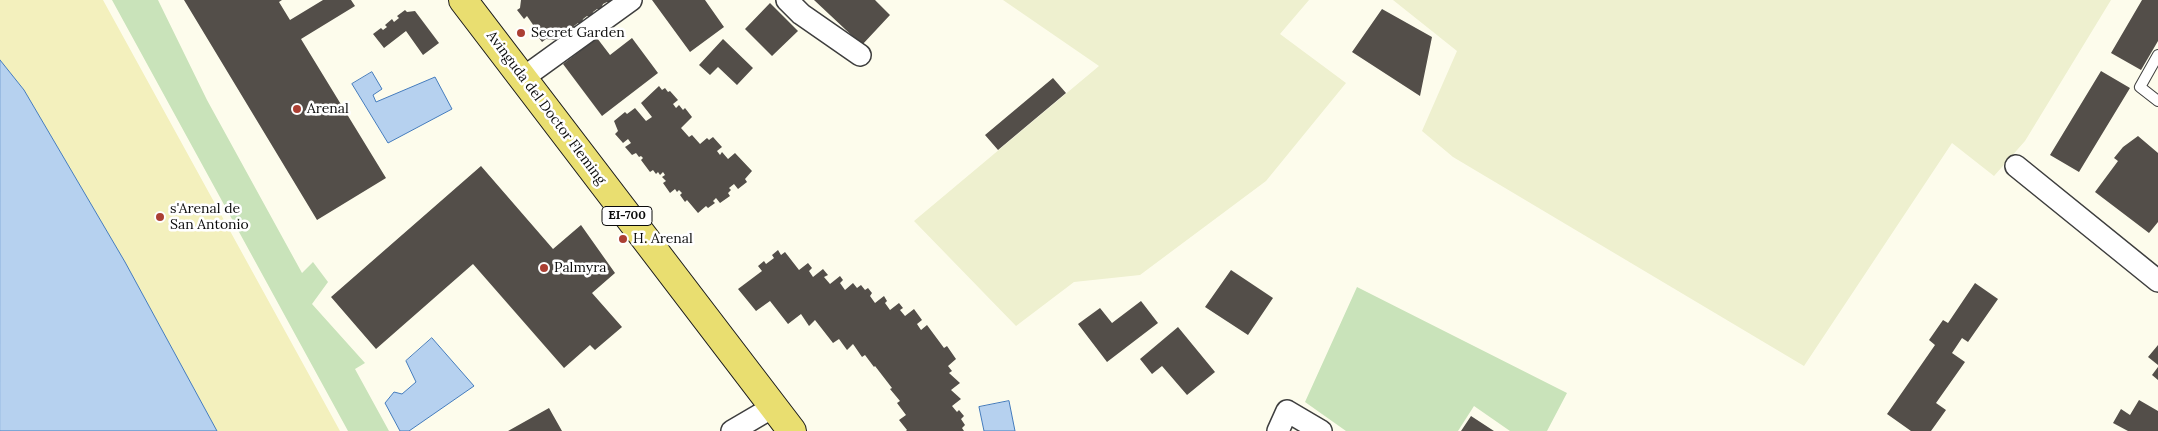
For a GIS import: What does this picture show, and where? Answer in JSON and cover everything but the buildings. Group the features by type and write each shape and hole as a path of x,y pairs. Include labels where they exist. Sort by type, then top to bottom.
{"main road":[{"name":"Avinguda del Doctor Fleming","path":"464,0 792,431"}],"street":[{"path":"523,78 631,0"},
{"path":"787,0 801,14 860,55"},
{"path":"2016,166 2158,281"},
{"path":"732,431 773,407"},
{"path":"1278,431 1287,410 1321,431"}],"lane":[{"path":"2158,55 2140,87 2158,101"}],"green space":[{"path":"112,0 158,0 207,100 302,273 313,262 328,282 312,304 365,363 355,369 389,431 348,431"},
{"path":"1003,0 1309,0 1280,34 1346,83 1266,181 1140,275 1074,282 1016,326 914,221 1099,66"},
{"path":"1393,0 2111,0 2025,141 1994,176 1952,143 1804,366 1453,157 1422,131 1457,51"},
{"path":"1357,287 1567,393 1547,431 1510,431 1474,406 1458,431 1346,431 1305,402"}],"sand":[{"name":"s'Arenal de San Antonio","path":"0,0 103,0 340,431 217,431 125,262 24,90 0,60"}],"water":[{"path":"0,60 24,90 125,262 217,431 0,431"},
{"path":"372,72 382,89 373,95 376,102 435,77 452,109 388,143 352,84"},
{"path":"432,338 474,386 409,431 400,431 385,403 394,392 402,394 416,382 406,361"},
{"path":"1009,401 1015,431 984,431 979,407"}],"place":[{"name":"Secret Garden","path":"521,33"},
{"name":"Arenal","path":"297,109"},
{"name":"s'Arenal de San Antonio","path":"160,217"},
{"name":"H. Arenal","path":"623,239"},
{"name":"Palmyra","path":"544,268"}]}
